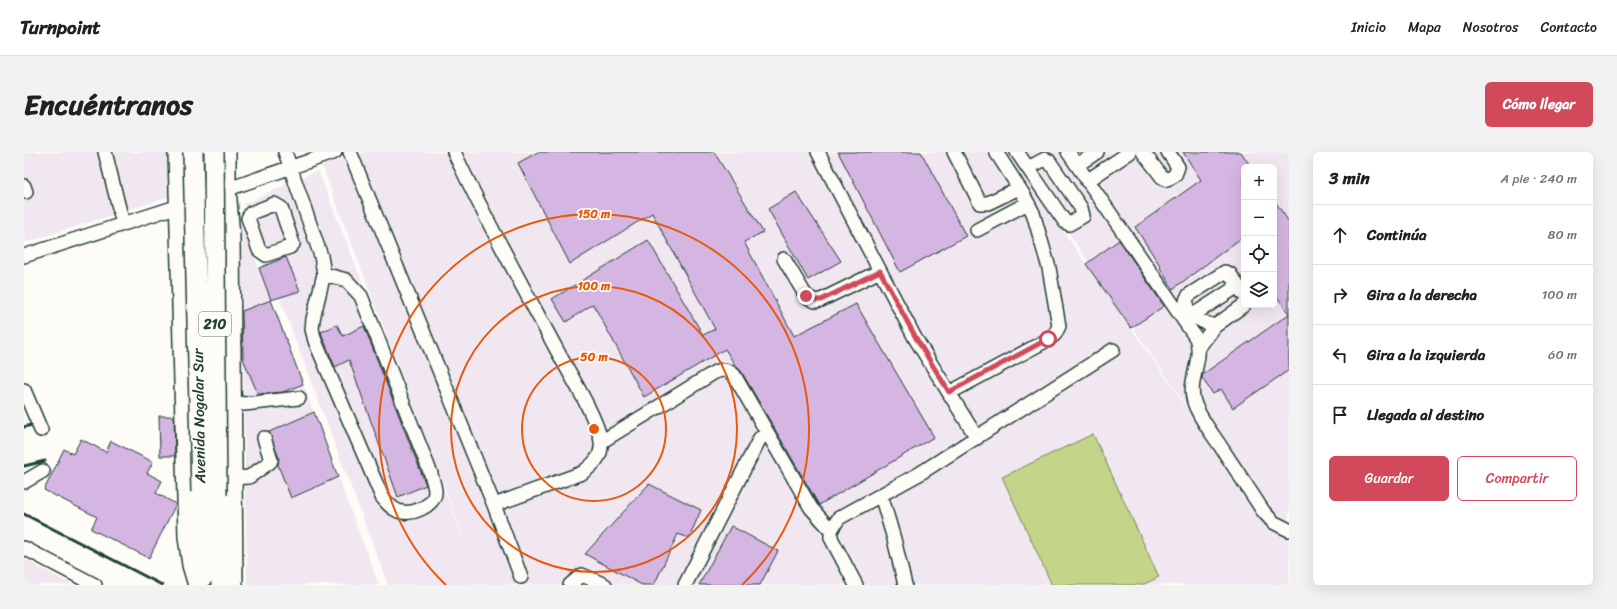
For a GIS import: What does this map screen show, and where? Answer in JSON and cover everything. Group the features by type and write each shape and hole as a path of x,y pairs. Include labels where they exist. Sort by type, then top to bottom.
{"highway":[{"path":"179,152 189,168 200,178 226,188"},
{"path":"179,152 179,206 183,282 188,537 192,565 198,585"},
{"name":"Avenida Nogalar Sur","path":"193,152 209,494 221,585"},
{"name":"Avenida Nogalar Sur","path":"203,585 209,494 214,152"},
{"path":"226,152 226,188 230,238 234,585"},
{"path":"179,206 193,209 211,217 230,238"},
{"path":"183,282 189,274 201,269 207,269 218,274 230,288"}],"street":[{"path":"106,152 123,224"},
{"path":"285,152 321,256 324,274 312,319 312,329 316,341 382,497 390,506 400,512 417,510 432,501 435,493 431,474 361,296 346,280 324,274"},
{"path":"24,256 179,206 226,188 335,152"},
{"path":"350,152 494,505 521,577"},
{"path":"454,152 577,387 597,428 601,442 599,455 594,464 582,473 494,505"},
{"path":"818,152 916,338 977,438"},
{"path":"954,152 980,203 988,203 1020,188"},
{"path":"949,392 1048,339 1057,330 1059,321 1042,240 1028,203 996,152"},
{"path":"1017,152 1065,222 1069,224 1083,216 1081,208 1049,161 1046,159 1042,160 1028,168"},
{"path":"1068,152 1190,328 1199,347"},
{"path":"1076,165 1097,152"},
{"path":"1087,181 1130,152"},
{"path":"1143,152 1162,177 1167,180 1175,175 1178,167 1168,152"},
{"path":"976,230 1028,203"},
{"path":"287,224 306,215"},
{"path":"784,259 806,296 815,301 821,300 880,271"},
{"path":"1193,315 1241,291 1230,274 1226,272 1189,296 1186,300 1186,305 1193,315 1205,324 1215,326"},
{"path":"1241,307 1215,326 1199,347 1192,390 1194,402 1202,419 1263,511 1273,522 1289,530"},
{"path":"856,585 836,550 831,538 831,530 839,518 919,474 1113,350"},
{"path":"601,442 715,372 728,370 734,375 811,508 831,530"},
{"path":"24,390 41,430"},
{"path":"231,402 244,404 299,398"},
{"path":"232,478 247,478 272,460 264,438"},
{"path":"685,585 760,438"},
{"path":"24,482 43,471"},
{"path":"881,495 894,539 905,585"},
{"path":"24,548 74,580 95,585"},
{"path":"570,585 582,575 605,585"}],"shaded area":[{"path":"24,152 169,152 169,197 24,243"},
{"path":"364,152 1008,152 1231,471 1013,152 1289,152 1289,585 388,585 244,204 318,170 476,570 322,166"},
{"path":"241,220 259,268 379,585 247,585"},
{"path":"24,559 73,585 24,585"}],"green space":[{"path":"1093,434 1159,577 1142,585 1052,585 1002,477"}],"building":[{"path":"538,152 714,152 763,232 744,242 794,336 856,304 934,437 819,505 741,371 735,365 725,349 644,397 593,304 566,322 552,299 648,240 703,335 715,329 652,213 570,264 518,163"},
{"path":"838,152 921,152 966,236 900,272"},
{"path":"1183,152 1241,152 1249,164 1241,164 1241,238 1173,289 1160,268 1161,267 1135,227 1201,180"},
{"path":"796,192 841,261 808,280 768,209"},
{"path":"1277,204 1289,222 1289,314 1277,296"},
{"path":"1119,240 1164,306 1131,328 1086,264"},
{"path":"286,257 300,291 271,300 259,268"},
{"path":"271,300 303,384 283,392 258,394 243,359 242,311"},
{"path":"1289,314 1289,370 1233,408 1221,389 1213,394 1202,378 1203,374"},
{"path":"337,325 343,336 364,326 426,485 398,497 349,360 335,367 323,338 321,332"},
{"path":"314,412 338,477 291,498 278,465 279,458 269,432"},
{"path":"159,416 174,416 175,456 160,456"},
{"path":"81,439 106,452 111,441 153,462 147,473 162,481 156,493 176,504 149,558 91,529 97,517 44,490 64,449 73,454"},
{"path":"649,484 701,510 689,538 678,534 654,585 642,585 585,554"},
{"path":"731,526 778,551 760,585 699,585"}],"railway":[{"path":"24,427 31,425"},
{"path":"24,466 45,461"},
{"path":"24,514 162,585"}],"route":[{"path":"806,296 810,300 821,300 880,271 932,367 949,392 1048,339"}]}
